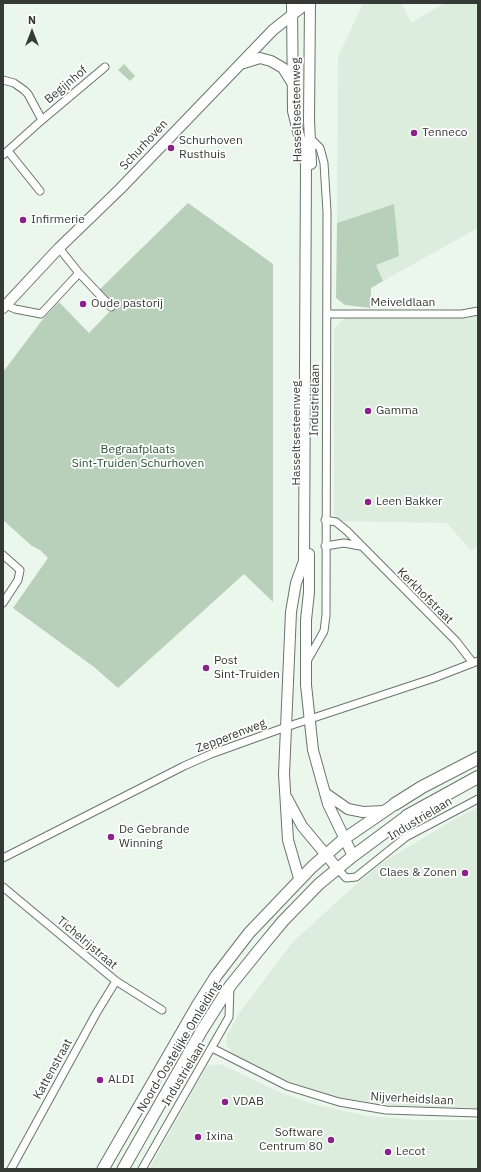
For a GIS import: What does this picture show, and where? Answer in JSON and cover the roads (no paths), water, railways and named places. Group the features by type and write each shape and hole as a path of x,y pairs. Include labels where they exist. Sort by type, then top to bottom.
{"highway":[{"path":"395,804 422,787 478,758"},
{"path":"408,816 478,777"}],"main road":[{"name":"Hasseltsesteenweg","path":"292,3 294,118 306,164 304,561 296,583 290,612 288,701 284,774 286,796 285,812 288,840 300,878"},
{"name":"Schurhoven","path":"4,307 59,248 120,189 273,30 307,3"},
{"name":"Hasseltsesteenweg","path":"310,3 309,592 306,620 306,664 309,720 313,750 324,793 353,856"},
{"path":"240,64 260,58 271,61 283,68 294,85"},
{"path":"324,793 348,809 364,812 384,811"},
{"name":"Hasseltsesteenweg","path":"286,796 297,819 337,868"},
{"name":"Noord-Oostelijke Omleiding","path":"103,1169 163,1062 216,976 262,917 300,878 344,839 395,804"},
{"name":"Noord-Oostelijke Omleiding","path":"123,1169 178,1071 230,986 283,921 337,868 408,816"}],"street":[{"name":"Begijnhof","path":"40,191 6,153 42,120 105,67"},
{"name":"Begijnhof","path":"3,80 14,83 28,94 42,120"},
{"name":"Industrielaan","path":"306,664 324,631 326,615 325,520 327,212 324,163 320,148 316,141 310,138"},
{"path":"59,248 79,273 111,307"},
{"path":"4,307 41,314 79,273"},
{"name":"Meiveldlaan","path":"327,314 462,314 478,311"},
{"name":"Kerkhofstraat","path":"325,520 336,522 476,662"},
{"path":"325,546 344,543 360,546"},
{"path":"3,555 20,570 18,580 3,603"},
{"name":"Zepperenweg","path":"3,858 184,766 286,727 434,678 476,662"},
{"name":"Industrielaan","path":"337,868 346,878 356,877 406,838 478,799"},
{"name":"Tichelrijstraat","path":"3,888 116,981 162,1010"},
{"name":"Kattenstraat","path":"11,1169 97,1012 116,981"},
{"name":"Industrielaan","path":"142,1169 229,1017 230,986"},
{"name":"Nijverheidslaan","path":"212,1048 287,1086 339,1102 386,1110 478,1113"}],"place":[{"name":"Tenneco","path":"414,133"},
{"name":"Schurhoven Rusthuis","path":"171,148"},
{"name":"Infirmerie","path":"23,220"},
{"name":"Oude pastorij","path":"83,304"},
{"name":"Gamma","path":"368,411"},
{"name":"Leen Bakker","path":"368,502"},
{"name":"Post Sint-Truiden","path":"206,668"},
{"name":"De Gebrande Winning","path":"111,837"},
{"name":"Claes & Zonen","path":"465,873"},
{"name":"ALDI","path":"100,1080"},
{"name":"VDAB","path":"225,1102"},
{"name":"Ixina","path":"198,1137"},
{"name":"Software Centrum 80","path":"331,1140"},
{"name":"Lecot","path":"388,1152"}],"park label":[{"name":"Begraafplaats Sint-Truiden Schurhoven","path":"138,457"}]}
